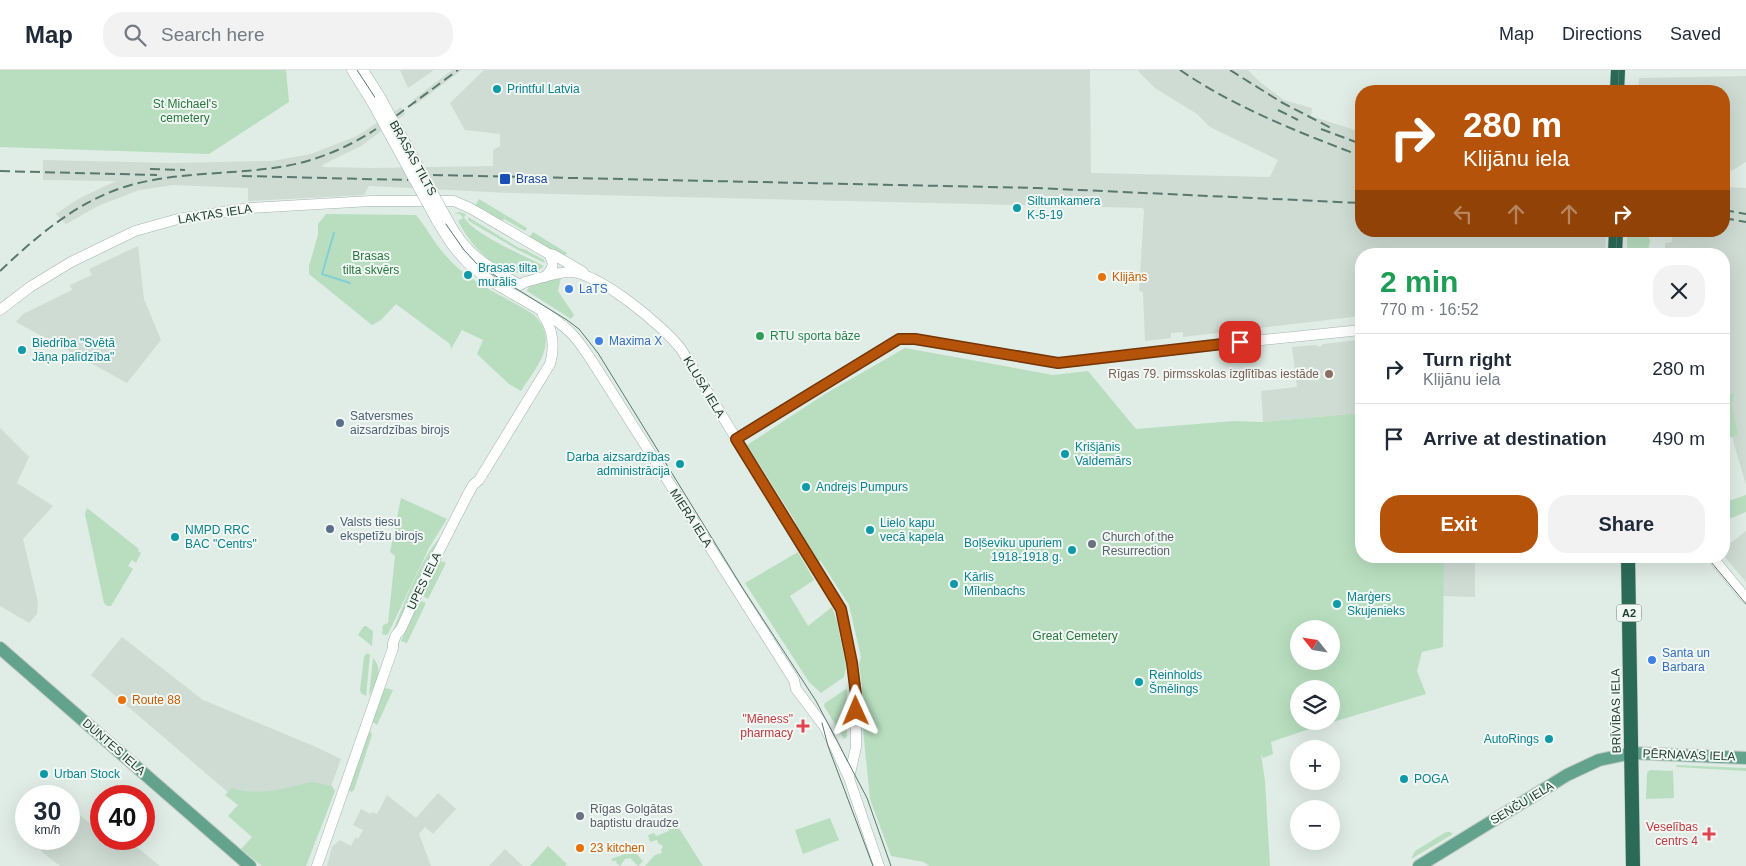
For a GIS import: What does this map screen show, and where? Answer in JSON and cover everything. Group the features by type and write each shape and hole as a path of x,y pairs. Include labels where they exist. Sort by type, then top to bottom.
{"highway":[{"path":"1617,85 1618,70"},
{"name":"BRĪVĪBAS IELA","path":"1628,563 1633,866"}],"main road":[{"name":"DUNTES IELA","path":"0,648 250,866"},
{"name":"PĒRNAVAS IELA","path":"1632,753 1746,758"},
{"name":"SENČU IELA","path":"1419,866 1567,775 1599,760 1632,753"}],"street":[{"path":"352,70 376,100"},
{"path":"363,70 376,100"},
{"name":"BRASAS TILTS","path":"376,100 442,220"},
{"name":"LAKTAS IELA","path":"0,310 71,262 135,231 156,224 250,208 371,201 454,201"},
{"name":"KLUSĀ IELA","path":"454,201 470,208 584,272 632,304 659,325 681,349 841,609 852,663 856,695 856,747 849,778"},
{"path":"442,220 474,256 520,285 518,289 521,299"},
{"name":"MIERA IELA","path":"442,220 452,244 469,264 573,334 592,361 794,680 796,689 824,726 849,778 879,866"},
{"path":"545,277 553,267 549,254"},
{"name":"KLUSĀ IELA","path":"520,285 525,282 570,272 589,277"},
{"name":"UPES IELA","path":"317,866 396,635 401,629 473,485 479,480 550,364 552,358 552,335 550,324 542,312"},
{"path":"736,439 899,339 915,339 1058,363 1355,331"},
{"path":"1717,563 1746,598"}],"shaded area":[{"path":"400,70 434,70 408,88"},
{"path":"452,70 462,70 415,105 413,100"},
{"path":"484,70 1090,70 1091,173 1270,177 1278,160 1210,127 1197,114 1155,88 1137,70 1248,70 1261,83 1284,100 1312,108 1311,116 1355,130 1355,237 1606,237 1605,248 1355,248 1355,317 1183,337 1183,332 1171,333 1171,338 1145,341 1143,293 1139,290 1143,208 512,193 369,186 364,195 248,201 248,188 173,185 139,190 98,206 66,224 56,214 78,199 116,181 43,180 43,160 172,163 272,161 311,154 357,136 401,107 405,114 361,146 324,164 322,167 493,166 493,150 500,146 500,134 465,130 450,103"},
{"path":"1746,76 1746,162 1730,171 1730,85 1638,85 1639,78"},
{"path":"1730,187 1746,188 1746,485 1730,430 1730,248 1665,248 1665,243 1672,242 1672,237 1730,237"},
{"path":"138,246 144,299 161,340 127,383 16,322 23,314 72,290 70,285 92,275 89,269"},
{"name":"Rīgas 79. pirmsskolas izglītības iestāde","path":"1355,340 1355,414 1263,422 1261,391 1297,387 1292,347 1315,345 1320,347 1323,344"},
{"path":"0,428 29,457 17,483 53,506 23,539 38,602 37,614 29,623 0,606"},
{"path":"1746,531 1746,582 1730,563 1730,543"},
{"path":"1444,563 1475,563 1475,597 1443,596"},
{"path":"122,637 203,700 341,759 308,849 243,805 91,675"},
{"path":"438,793 456,809 433,834 425,827 419,834 431,866 327,866 332,847 340,840 351,846 355,838 358,839 363,830 353,825 361,809 370,814 372,812 377,814 387,795 416,818"},
{"path":"80,815 90,823 90,850 140,850 160,866 60,866 42,850 80,850"},
{"path":"505,849 523,866 489,866"}],"green space":[{"name":"St Michael's cemetery","path":"0,70 286,70 289,102 209,154 0,147"},
{"path":"479,199 527,228 525,231 504,219 502,222 475,206"},
{"path":"454,213 466,214 464,217 478,231 544,266 536,271 519,273 497,266 478,250 470,240 458,221 463,218 460,214"},
{"name":"Brasas tilta skvērs","path":"326,214 416,215 442,251 465,274 533,314 541,324 546,344 539,363 521,391 509,384 477,354 483,340 462,330 451,349 450,344 396,304 381,320 372,325 309,274 309,266 318,235 318,224"},
{"path":"468,217 519,248 544,260 545,263 518,250 472,223 468,220"},
{"path":"533,232 567,253 563,258 529,238"},
{"path":"1627,237 1649,237 1648,248 1627,248"},
{"path":"561,277 558,291 574,315 571,319 527,291 529,286"},
{"name":"Great Cemetery","path":"905,348 1053,375 1088,371 1136,429 1234,421 1263,422 1355,414 1355,563 1444,563 1443,647 1422,652 1417,671 1426,694 1340,720 1340,680 1290,680 1290,730 1306,730 1271,742 1273,754 1263,758 1261,754 1265,781 1270,866 929,866 924,862 891,856 870,799 861,709 862,686 859,664 861,657 849,605 820,560 819,564 789,520 796,523 802,532 747,445 825,394"},
{"path":"1734,393 1732,405 1738,435 1730,437 1730,394"},
{"path":"1746,495 1746,512 1730,519 1730,501"},
{"path":"401,498 447,519 429,548 388,634 385,635 382,634 383,625 388,623 395,556 390,552"},
{"path":"87,508 139,549 138,551 141,553 136,563 132,560 128,566 133,569 111,606 107,606 104,603 85,514"},
{"path":"440,537 392,638 391,635 425,558"},
{"path":"798,552 814,580 790,596 808,626 832,607 846,666 844,677 821,693 809,682 745,583"},
{"path":"439,560 446,563 428,599 421,595"},
{"path":"419,600 426,603 407,643 401,641"},
{"path":"364,626 373,631 372,646 358,635"},
{"path":"367,653 370,655 366,696 360,690 364,657"},
{"path":"373,658 378,667 378,677 369,696"},
{"path":"386,688 393,690 377,725 371,721 382,690"},
{"path":"846,689 847,737 844,739 824,706 825,703"},
{"path":"369,731 372,735 354,790 351,792 348,789"},
{"path":"1676,765 1746,768 1746,771 1676,767"},
{"path":"1650,770 1673,771 1674,798 1646,799 1647,773"},
{"path":"312,782 332,786 335,791 306,866 262,866 241,849 252,837 228,816 238,805 225,795 232,788 242,791 262,792"},
{"path":"830,818 839,840 803,854 795,830"},
{"path":"677,825 703,866 645,866 655,855 662,853 661,849 663,848 657,840 650,842 648,835 654,833 656,836 669,831 668,828"},
{"path":"1446,832 1453,834 1411,859 1415,851"},
{"path":"548,846 567,864 565,866 530,866"},
{"path":"634,851 643,861 638,866 630,858 625,859 620,866 615,860 614,862 611,859"}],"waterway":[{"path":"334,233 322,274 350,283"}],"tram line":[{"path":"357,70 376,99 443,220 464,250 478,265 579,329 598,353 742,587 816,701 867,798 891,866"},
{"path":"1618,85 1619,70"},
{"path":"1616,248 1617,237"},
{"path":"1712,563 1746,604"},
{"path":"822,723 828,746 873,866"}],"railway":[{"path":"396,116 458,70"},
{"path":"1180,70 1245,108 1355,154"},
{"path":"1230,70 1281,102 1331,128"},
{"path":"1278,110 1298,120"},
{"path":"0,271 29,244 61,220 94,199 112,191 170,177 286,166 333,152 355,142 376,129"},
{"path":"1321,129 1355,142"},
{"path":"150,169 185,170"},
{"path":"0,171 157,175"},
{"path":"433,175 1037,188 1355,203"},
{"path":"242,176 408,180"},
{"path":"1730,211 1746,214"},
{"path":"1730,219 1746,222"}],"place":[{"name":"Printful Latvia","path":"497,89"},
{"name":"Brasa","path":"505,179"},
{"name":"Siltumkamera K-5-19","path":"1017,208"},
{"name":"Brasas tilta murālis","path":"468,275"},
{"name":"Klijāns","path":"1102,277"},
{"name":"LaTS","path":"569,289"},
{"name":"RTU sporta bāze","path":"760,336"},
{"name":"Maxima X","path":"599,341"},
{"name":"Biedrība \"Svētā Jāņa palīdzība\"","path":"22,350"},
{"name":"Rīgas 79. pirmsskolas izglītības iestāde","path":"1329,374"},
{"name":"Satversmes aizsardzības birojs","path":"340,423"},
{"name":"Krišjānis Valdemārs","path":"1065,454"},
{"name":"Darba aizsardzības administrācija","path":"680,464"},
{"name":"Andrejs Pumpurs","path":"806,487"},
{"name":"Valsts tiesu ekspetīžu birojs","path":"330,529"},
{"name":"Lielo kapu vecā kapela","path":"870,530"},
{"name":"NMPD RRC BAC \"Centrs\"","path":"175,537"},
{"name":"Church of the Resurrection","path":"1092,544"},
{"name":"Boļševiku upuriem 1918-1918 g.","path":"1072,550"},
{"name":"Kārlis Mīlenbachs","path":"954,584"},
{"name":"Marģers Skujenieks","path":"1337,604"},
{"name":"Santa un Barbara","path":"1652,660"},
{"name":"Reinholds Šmēlings","path":"1139,682"},
{"name":"Route 88","path":"122,700"},
{"name":"\"Mēness\" pharmacy","path":"803,726"},
{"name":"AutoRings","path":"1549,739"},
{"name":"Urban Stock","path":"44,774"},
{"name":"POGA","path":"1404,779"},
{"name":"Rīgas Golgātas baptistu draudze","path":"580,816"},
{"name":"Veselības centrs 4","path":"1709,834"},
{"name":"23 kitchen","path":"580,848"}],"route":[{"path":"856,711 852,663 841,609 736,439 899,339 915,339 1058,363 1240,342"}]}
